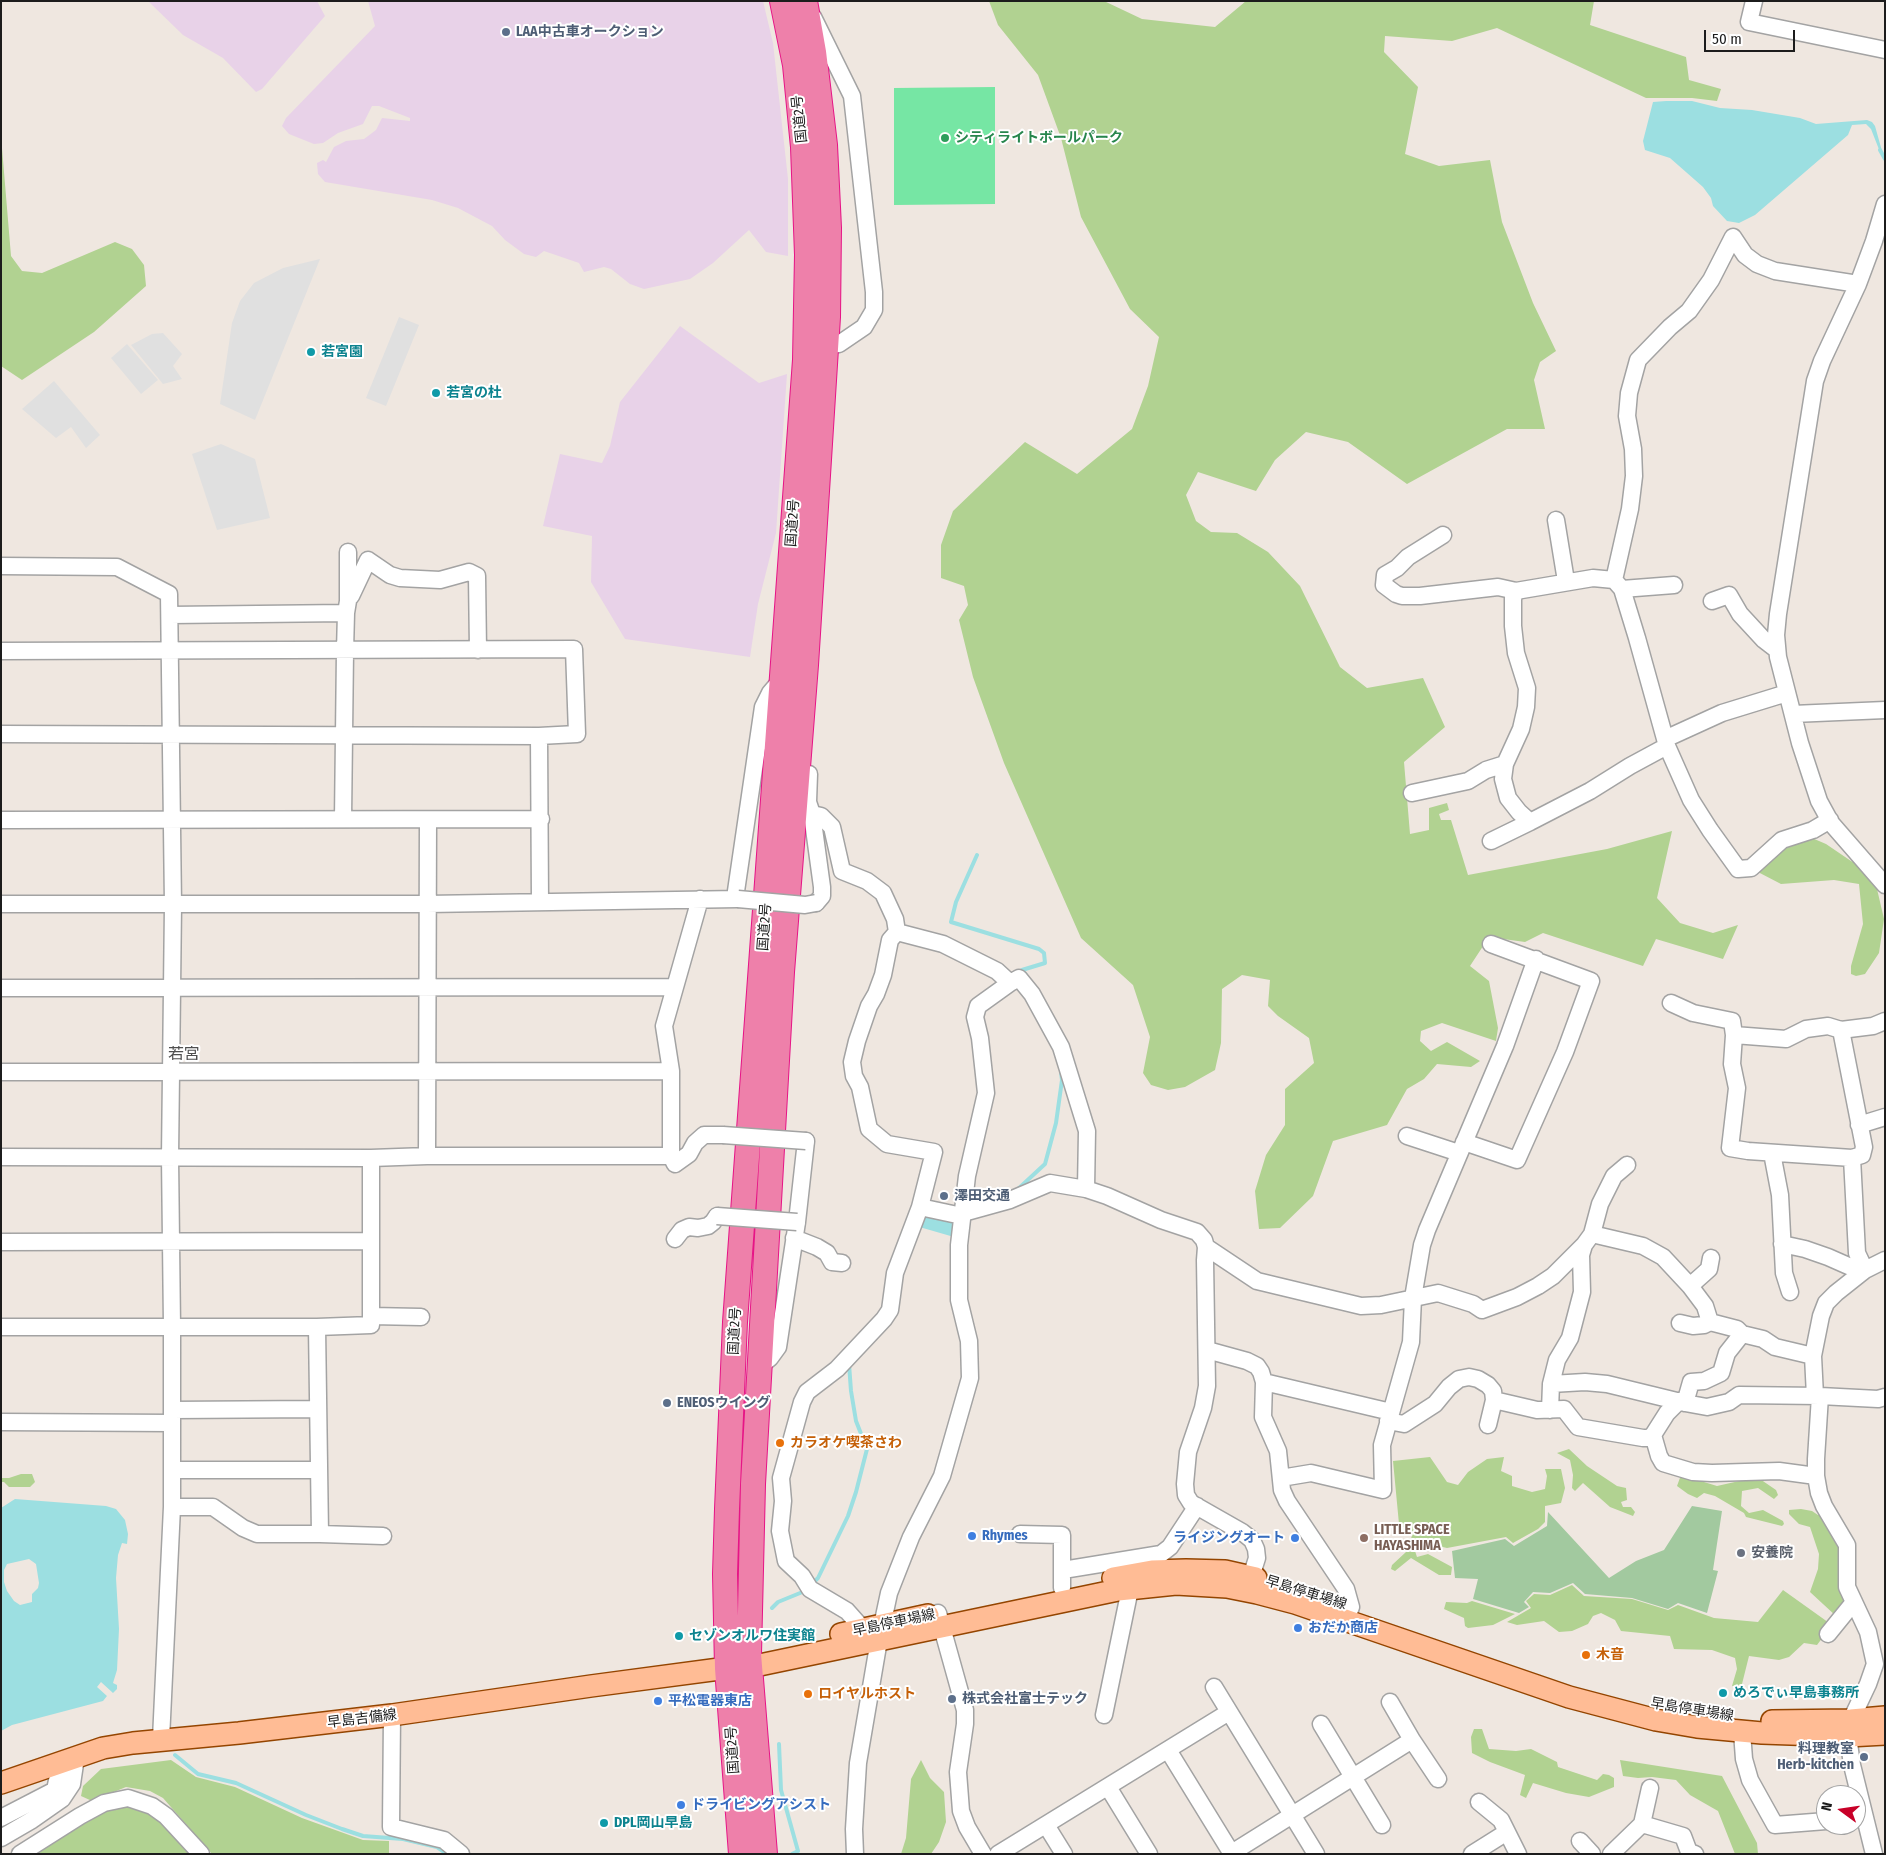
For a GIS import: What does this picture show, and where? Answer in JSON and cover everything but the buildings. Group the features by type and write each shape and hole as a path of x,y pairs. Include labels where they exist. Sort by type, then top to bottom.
{"highway":[{"name":"国道2号","path":"765,1854 742,1663 725,1574 735,1322 805,360 807,255 803,147 795,65 782,1"},
{"name":"国道2号","path":"741,1854 742,1663 782,972 827,345 829,228 826,145 814,52 805,1"}],"main road":[{"name":"早島停車場線","path":"940,1620 1062,1579 1152,1571 1225,1571 1294,1587 1348,1614 1569,1697 1656,1720 1742,1732 1806,1736 1849,1728 1885,1716"},
{"name":"早島停車場線","path":"742,1663 874,1631 1130,1589 1176,1584 1227,1587 1348,1614 1569,1684 1661,1707 1743,1718 1849,1728 1885,1734"},
{"name":"早島吉備線","path":"1,1783 103,1748 160,1739 239,1733 392,1715 742,1663"}],"street":[{"path":"805,1 852,96 874,292 874,310 864,327 839,344 827,345"},
{"path":"1754,1 1749,22 1885,50"},
{"path":"1885,204 1879,241 1822,361 1816,381 1778,614 1777,650 1787,693 1819,801 1830,820 1885,885"},
{"path":"1830,820 1813,830 1782,840 1751,868 1738,869 1691,800 1666,743 1637,638 1618,585 1634,476 1627,416 1629,393 1638,360 1688,311 1711,280 1732,237 1745,255 1757,264 1775,271 1858,284"},
{"path":"1556,520 1566,581"},
{"path":"1443,535 1408,557 1397,568 1385,575 1384,584 1396,594 1402,596 1420,596 1498,587 1516,591 1566,581 1593,578 1618,585 1674,585"},
{"path":"343,819 344,651 348,552"},
{"path":"347,607 368,560 390,575 400,578 440,580 469,572 477,576 478,650"},
{"path":"1,566 117,566 169,594 173,905 170,1157 172,1507 160,1739"},
{"path":"1516,591 1513,626 1516,653 1527,688 1526,707 1521,729 1506,764 1503,779 1508,798 1530,822"},
{"path":"1712,601 1729,595 1740,614 1764,640 1777,650"},
{"path":"170,615 347,607"},
{"path":"1,651 574,649 577,734 540,736 1,734"},
{"path":"736,898 761,716 770,693 782,679"},
{"path":"1491,841 1590,791 1666,743 1722,713 1787,693"},
{"path":"1,904 428,904 736,898 805,905 816,904 822,896 822,887 812,814 808,802 812,716 803,699"},
{"path":"1793,714 1885,710"},
{"path":"540,736 540,902"},
{"path":"1412,793 1468,781 1486,770 1506,764"},
{"path":"812,814 821,816 832,827 842,872 867,881 883,893 895,919 897,932 890,940 883,975 869,1006 852,1062 854,1076 860,1087 869,1130 887,1144 934,1152 920,1207 898,1265 890,1310 884,1319 837,1369 807,1392 802,1402 780,1483 782,1501 780,1531 786,1561 802,1576 808,1587 874,1631"},
{"path":"1,820 541,819"},
{"path":"427,1156 428,820"},
{"path":"700,899 664,1026 671,1071 671,1156 675,1164 689,1154 695,1143 704,1135 806,1141 796,1230 778,1347 770,1358 760,1366"},
{"path":"897,932 943,944 996,971 1010,983"},
{"path":"1407,1136 1517,1160 1565,1052 1591,981 1491,944"},
{"path":"1282,1478 1311,1473 1382,1490 1382,1445 1411,1342 1413,1298 1422,1245 1505,1046 1536,960"},
{"path":"855,1854 854,1829 858,1764 874,1631 911,1537 942,1476 970,1378 969,1341 960,1300 960,1245 967,1176 986,1093 980,1038 975,1017 978,1006 1020,978 1032,994 1061,1047 1087,1131 1086,1189"},
{"path":"1,988 674,987"},
{"path":"1671,1003 1693,1013 1725,1018 1732,1021 1734,1035 1732,1064 1737,1088 1730,1148 1772,1153 1852,1158 1862,1155 1864,1147 1840,1030"},
{"path":"1734,1035 1786,1039 1806,1029 1828,1026 1840,1030 1873,1026 1885,1021"},
{"path":"1,1072 671,1071"},
{"path":"1859,1125 1885,1117"},
{"path":"1772,1153 1780,1195 1784,1272 1790,1292"},
{"path":"1,1157 371,1158 427,1156 671,1156"},
{"path":"1,1327 317,1327 371,1325 371,1158"},
{"path":"1852,1158 1857,1253 1864,1271"},
{"path":"1550,1410 1551,1384 1557,1360 1570,1338 1582,1292 1581,1255 1600,1204 1614,1176 1627,1165"},
{"path":"920,1207 962,1217 1050,1183 1086,1189 1196,1232 1204,1240 1206,1247 1207,1386 1203,1408 1188,1452 1185,1484 1186,1496 1191,1502 1242,1532 1252,1540 1257,1558 1251,1577"},
{"path":"675,1238 682,1230 689,1227 708,1226 717,1216 796,1230 827,1253 832,1262 842,1263"},
{"path":"1206,1247 1257,1281 1362,1306 1438,1294 1473,1304 1482,1310 1538,1286 1553,1276 1588,1240"},
{"path":"1588,1240 1643,1246 1663,1257 1690,1286 1705,1306 1710,1322"},
{"path":"1,1242 371,1242"},
{"path":"1782,1244 1805,1249 1864,1271"},
{"path":"1690,1286 1702,1278 1709,1269 1711,1258"},
{"path":"1855,1785 1849,1728 1868,1684 1880,1664 1868,1632 1847,1587 1847,1545 1824,1506 1819,1493 1816,1476 1818,1396 1813,1356 1826,1303 1864,1271 1885,1260"},
{"path":"372,1316 421,1317"},
{"path":"1680,1323 1693,1326 1704,1325 1710,1322 1737,1329 1742,1334 1762,1339 1775,1348 1813,1356"},
{"path":"317,1327 320,1534"},
{"path":"1494,1400 1537,1410 1564,1409 1578,1428 1649,1438 1653,1436 1667,1413 1682,1402 1691,1382 1704,1381 1721,1373 1727,1353 1742,1334"},
{"path":"1207,1350 1257,1366 1261,1372 1264,1382 1263,1417 1278,1451 1282,1490 1287,1501 1346,1590 1348,1614"},
{"path":"1264,1382 1389,1416 1404,1424 1435,1404 1449,1387 1459,1379 1478,1379 1488,1384 1493,1391 1494,1400 1488,1425"},
{"path":"1551,1384 1584,1382 1608,1384 1682,1402 1707,1406 1729,1402 1739,1395 1885,1397"},
{"path":"1,1422 318,1409"},
{"path":"1653,1436 1663,1463 1693,1472 1779,1471 1816,1476"},
{"path":"172,1470 319,1470"},
{"path":"1020,1534 1062,1535 1062,1579 1161,1554 1170,1547 1197,1506"},
{"path":"172,1507 213,1507 243,1528 257,1534 382,1536"},
{"path":"1104,1715 1130,1589"},
{"path":"1828,1634 1854,1602"},
{"path":"940,1620 965,1710 965,1724 958,1772 961,1811 967,1827 983,1854"},
{"path":"1214,1687 1316,1854"},
{"path":"1390,1702 1438,1779"},
{"path":"998,1854 1229,1712"},
{"path":"392,1715 391,1827 444,1840 461,1854"},
{"path":"1321,1724 1382,1825"},
{"path":"1742,1732 1744,1759 1750,1780 1775,1826 1816,1822"},
{"path":"1168,1750 1231,1853 1412,1740"},
{"path":"1,1818 55,1790 68,1759"},
{"path":"1,1838 32,1820 62,1798 72,1784 68,1759"},
{"path":"1108,1788 1149,1854"},
{"path":"1611,1854 1642,1824 1650,1788"},
{"path":"20,1854 104,1803 128,1798 152,1806 166,1816 201,1854"},
{"path":"1479,1802 1501,1820 1518,1854"},
{"path":"1642,1824 1683,1836 1689,1852 1695,1854"},
{"path":"1046,1825 1064,1854"},
{"path":"1472,1854 1507,1832"},
{"path":"1866,1833 1874,1854"},
{"path":"1580,1841 1592,1854"}],"shaded area":[{"path":"317,1 325,16 262,89 256,92 223,58 183,35 149,2"},
{"path":"368,1 763,1 773,43 788,179 788,256 766,252 749,230 713,263 690,279 644,289 630,284 611,269 604,267 584,272 579,263 544,251 536,257 524,254 505,240 492,226 458,208 432,200 325,182 318,174 317,163 323,160 326,162 334,147 346,141 364,139 376,130 382,118 410,121 410,118 379,106 372,106 363,124 338,133 323,143 314,144 289,134 282,126 286,118 375,26"},
{"path":"320,259 255,420 220,404 232,323 240,301 254,283 283,268"},
{"path":"399,317 419,325 386,406 366,398"},
{"path":"680,326 759,383 787,374 776,533 758,604 750,657 625,639 591,582 592,536 543,526 560,454 602,463 610,446 620,402"},
{"path":"163,333 182,354 173,366 182,379 163,384 131,345 152,334"},
{"path":"127,344 158,380 141,394 111,358"},
{"path":"54,381 100,435 86,448 71,427 56,438 22,409"},
{"path":"221,444 255,459 270,518 217,530 192,454"}],"green space":[{"path":"989,1 1104,1 1142,19 1215,27 1246,1 1594,1 1590,25 1686,57 1689,80 1721,89 1717,101 1692,98 1646,98 1497,28 1452,41 1385,36 1384,52 1418,87 1405,154 1439,166 1490,160 1502,222 1533,303 1556,351 1540,362 1534,380 1545,429 1507,429 1407,484 1348,442 1306,432 1275,460 1256,491 1198,472 1186,495 1196,521 1211,532 1237,533 1268,552 1300,586 1340,667 1367,688 1423,678 1445,727 1404,762 1410,834 1429,830 1429,808 1447,803 1449,810 1439,814 1441,820 1451,820 1468,875 1607,849 1672,831 1657,898 1680,923 1713,933 1738,925 1723,959 1656,939 1643,966 1543,933 1525,942 1489,937 1470,966 1489,981 1498,1028 1496,1041 1442,1023 1421,1031 1420,1041 1431,1051 1447,1042 1480,1061 1471,1067 1437,1064 1424,1079 1407,1089 1387,1125 1333,1141 1313,1196 1280,1228 1259,1229 1255,1191 1266,1155 1285,1125 1285,1089 1314,1063 1309,1038 1278,1016 1268,1006 1270,980 1242,975 1222,989 1221,1043 1215,1070 1185,1087 1168,1090 1151,1085 1143,1073 1150,1037 1133,985 1081,938 1004,763 973,677 959,620 968,605 964,586 941,578 941,545 953,511 1025,442 1077,474 1132,429 1148,386 1159,337 1130,309 1081,217 1061,138 1038,75 998,25"},
{"name":"シティライトボールパーク","path":"995,87 995,204 894,205 894,88"},
{"path":"1,136 11,256 22,271 42,273 115,242 132,249 144,265 146,286 94,332 22,380 1,366"},
{"path":"1812,838 1826,844 1866,869 1877,889 1884,919 1879,953 1865,974 1856,976 1851,974 1851,966 1863,924 1859,884 1834,880 1781,884 1756,871 1784,845"},
{"path":"1569,1449 1587,1466 1617,1486 1626,1488 1627,1500 1621,1502 1623,1507 1631,1507 1635,1512 1633,1516 1610,1507 1583,1483 1575,1491 1572,1488 1573,1475 1570,1460 1557,1453"},
{"path":"1430,1457 1447,1482 1458,1485 1468,1472 1487,1459 1504,1457 1501,1471 1512,1476 1512,1486 1532,1492 1545,1489 1547,1476 1545,1469 1561,1469 1565,1488 1561,1503 1545,1506 1545,1522 1538,1529 1513,1543 1506,1537 1447,1548 1426,1543 1415,1551 1417,1557 1428,1554 1452,1567 1451,1575 1439,1575 1411,1558 1395,1571 1391,1569 1392,1565 1406,1552 1413,1533 1399,1524 1393,1461"},
{"path":"21,1474 32,1474 35,1482 30,1487 9,1487 4,1482 1,1482 1,1478 9,1478"},
{"path":"1681,1475 1717,1486 1757,1477 1776,1490 1778,1495 1774,1499 1758,1488 1742,1491 1741,1506 1749,1513 1763,1510 1783,1521 1784,1524 1782,1526 1746,1517 1744,1513 1715,1496 1704,1493 1697,1498 1688,1494 1677,1486"},
{"path":"1692,1506 1722,1511 1713,1570 1718,1571 1707,1613 1678,1603 1668,1609 1632,1598 1585,1594 1573,1583 1550,1593 1533,1592 1524,1602 1529,1607 1519,1613 1473,1599 1478,1579 1455,1578 1452,1551 1505,1539 1514,1546 1547,1526 1548,1512 1609,1578 1636,1561 1664,1550"},
{"path":"1801,1509 1812,1511 1818,1515 1822,1513 1843,1547 1848,1598 1836,1616 1810,1592 1818,1569 1819,1554 1810,1527 1799,1524 1789,1514 1789,1510"},
{"path":"1572,1585 1584,1596 1632,1599 1668,1610 1678,1605 1714,1618 1758,1622 1783,1590 1832,1625 1817,1645 1804,1643 1789,1657 1779,1660 1749,1656 1741,1688 1732,1686 1737,1669 1735,1658 1712,1650 1674,1649 1670,1636 1621,1631 1615,1620 1601,1613 1593,1616 1588,1624 1572,1631 1559,1632 1544,1621 1517,1625 1507,1622 1531,1608 1526,1601 1534,1594 1550,1595"},
{"path":"1472,1601 1515,1614 1493,1625 1468,1628 1465,1626 1464,1618 1444,1609 1446,1602 1467,1603"},
{"path":"1474,1729 1482,1729 1489,1749 1516,1751 1531,1749 1557,1762 1558,1767 1597,1780 1603,1774 1609,1775 1614,1778 1614,1787 1589,1797 1566,1793 1533,1783 1526,1798 1520,1795 1525,1775 1472,1753 1471,1737"},
{"path":"171,1760 196,1777 235,1787 302,1818 363,1840 389,1841 389,1854 212,1854 163,1798 150,1791 126,1787 92,1801 81,1796 83,1786 101,1769"},
{"path":"921,1760 930,1778 944,1792 946,1822 939,1842 931,1854 901,1854 906,1838 911,1779"},
{"path":"1620,1760 1722,1776 1757,1843 1758,1854 1735,1854 1718,1811 1690,1795 1676,1780 1623,1776"},
{"path":"133,1805 160,1818 189,1854 30,1854 109,1809"}],"water":[{"path":"1692,101 1720,108 1752,110 1800,118 1816,124 1867,120 1875,126 1882,151 1880,152 1871,129 1866,124 1852,125 1848,135 1755,215 1739,223 1727,221 1713,206 1711,198 1703,187 1670,158 1645,150 1643,141 1653,102"},
{"path":"927,1212 955,1220 954,1237 916,1226"},
{"path":"15,1499 106,1506 116,1509 125,1520 128,1534 127,1544 122,1543 118,1555 116,1578 119,1629 117,1670 113,1683 117,1685 117,1689 113,1693 101,1682 97,1687 107,1696 103,1701 12,1725 1,1731 1,1508","holes":["29,1559 36,1564 38,1588 32,1594 32,1602 20,1605 14,1601 7,1591 4,1582 4,1570 7,1564"]}],"waterway":[{"path":"1880,150 1885,159"},
{"path":"977,855 956,902 951,922 1039,949 1044,953 1045,963 1022,970 1026,975"},
{"path":"1018,1189 1045,1164 1056,1123 1062,1080 1061,1072"},
{"path":"812,1584 818,1578 848,1516 867,1449 856,1421 849,1364"},
{"path":"772,1608 778,1602 805,1591"},
{"path":"779,1744 781,1790 798,1851 792,1854"},
{"path":"175,1755 198,1774 236,1783 342,1829 363,1836 403,1839 437,1847 447,1854"}],"place":[{"name":"LAA中古車オークション","path":"506,32"},
{"name":"シティライトボールパーク","path":"945,138"},
{"name":"若宮園","path":"311,352"},
{"name":"若宮の杜","path":"436,393"},
{"name":"澤田交通","path":"944,1196"},
{"name":"ENEOSウイング","path":"667,1403"},
{"name":"カラオケ喫茶さわ","path":"780,1443"},
{"name":"Rhymes","path":"972,1536"},
{"name":"ライジングオート","path":"1295,1538"},
{"name":"LITTLE SPACE HAYASHIMA","path":"1364,1538"},
{"name":"安養院","path":"1741,1553"},
{"name":"おだか商店","path":"1298,1628"},
{"name":"セゾンオルワ住実館","path":"679,1636"},
{"name":"木音","path":"1586,1655"},
{"name":"めろでぃ早島事務所","path":"1723,1693"},
{"name":"ロイヤルホスト","path":"808,1694"},
{"name":"株式会社富士テック","path":"952,1699"},
{"name":"平松電器東店","path":"658,1701"},
{"name":"料理教室 Herb-kitchen","path":"1864,1757"},
{"name":"ドライビングアシスト","path":"681,1805"},
{"name":"DPL岡山早島","path":"604,1823"}],"district":[{"name":"若宮","path":"184,1055"}]}
